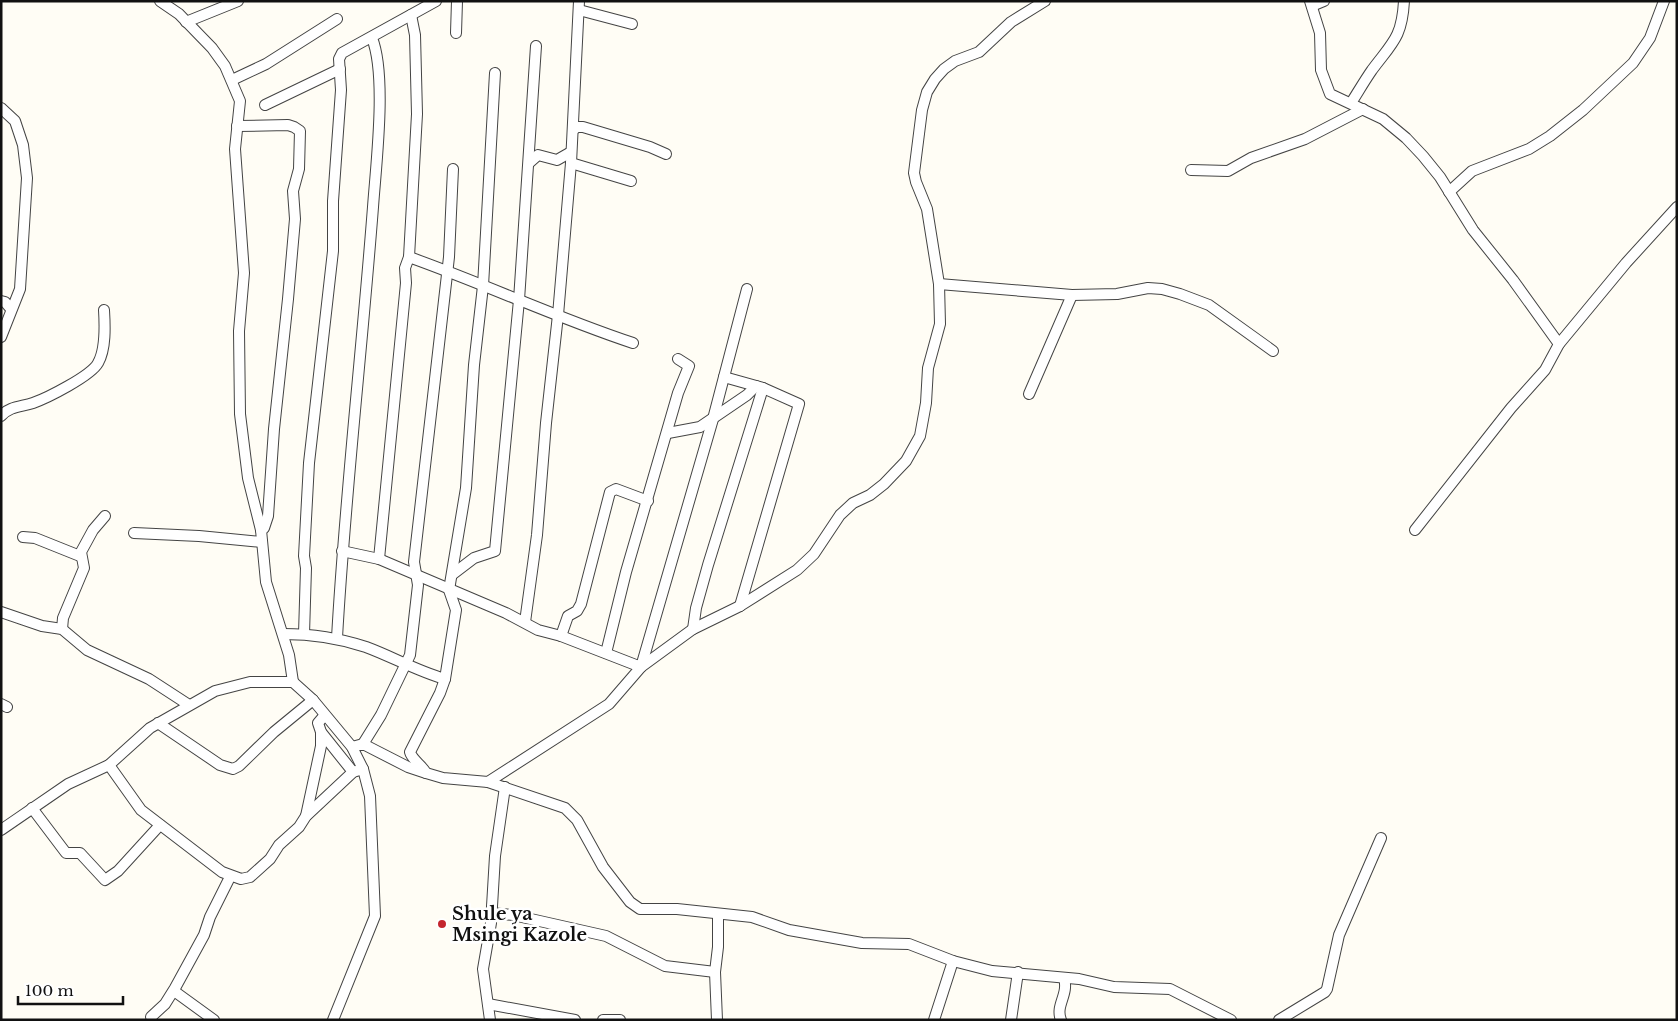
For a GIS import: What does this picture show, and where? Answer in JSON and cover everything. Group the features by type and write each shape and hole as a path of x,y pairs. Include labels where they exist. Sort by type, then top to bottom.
{"street":[{"path":"160,1 186,22 212,48 232,80 240,101 235,149 244,273 240,305 238,392 248,478 261,530 266,582 289,655 293,682 313,700 324,716 352,747 371,808 375,916 333,1020"},
{"path":"186,22 238,1"},
{"path":"304,634 304,543 309,463 333,251 333,201 341,90 339,59 342,53 436,1"},
{"path":"456,33 457,1"},
{"path":"488,782 609,704 641,667 693,629 740,606 797,570 814,554 840,515 854,503 870,495 884,484 914,450 922,424 928,368 940,324 939,284 927,209 914,173 922,110 927,92 944,69 955,61 979,52 1010,22 1045,1"},
{"path":"1324,1 1311,3 1320,33 1321,70 1326,88 1336,98 1351,103 1383,119 1406,138 1431,165 1473,230 1559,344"},
{"path":"1351,103 1372,70 1392,46 1400,29 1404,1"},
{"path":"1449,192 1472,171 1529,149 1550,136 1583,110 1633,63 1650,38 1664,1"},
{"path":"525,622 537,534 546,422 558,315 571,163 579,6 632,24"},
{"path":"379,559 406,283 405,268 410,258 417,114 415,35 411,14"},
{"path":"232,80 266,64 337,19"},
{"path":"337,638 342,551 376,173 379,70 377,52 372,38"},
{"path":"453,574 474,558 495,551 520,300 536,46"},
{"path":"265,105 340,69"},
{"path":"426,773 422,765 410,755 410,752 440,693 445,679 456,610 449,590 466,488 474,366 483,286 495,74"},
{"path":"1,108 15,121 23,145 26,162 21,284 7,327 1,337"},
{"path":"1191,170 1228,170 1251,158 1305,139 1363,109"},
{"path":"237,126 294,126 300,131 299,168 293,192 295,219 274,429 268,516 264,528 261,530"},
{"path":"573,130 577,127 583,127 650,147 666,154"},
{"path":"529,163 538,155 557,160 571,152"},
{"path":"571,163 631,181"},
{"path":"363,744 406,665 412,641 418,585 414,562 446,270 452,203 452,169"},
{"path":"1414,530 1511,408 1545,370 1559,344 1626,263 1677,207"},
{"path":"410,258 446,270 583,327 633,343"},
{"path":"939,284 1072,294 1117,294 1148,288 1180,294 1221,313 1273,351"},
{"path":"641,667 713,419 747,289"},
{"path":"1029,394 1072,294"},
{"path":"1,301 6,302 12,309"},
{"path":"1,416 9,409 26,406 56,394 94,368 99,362 104,344 104,310"},
{"path":"606,653 626,572 668,433 678,393 689,366 678,359"},
{"path":"724,377 759,387 799,404 740,606"},
{"path":"668,433 673,430 695,429 713,419 759,387"},
{"path":"693,629 696,608 708,565 758,405 759,387"},
{"path":"736,403 758,405"},
{"path":"561,636 568,616 577,611 580,604 610,492 616,489 648,501"},
{"path":"62,629 62,618 84,568 80,556 93,530 105,516"},
{"path":"134,533 199,536 262,542"},
{"path":"23,537 35,538 80,556"},
{"path":"342,551 379,559 525,622 538,630 561,636 641,667"},
{"path":"1,612 42,626 62,629 87,650 149,679 189,705"},
{"path":"283,634 304,634 337,638 445,679"},
{"path":"1,830 68,784 109,765 158,723 189,705 224,688 260,681 293,682"},
{"path":"158,723 220,765 233,769 239,766 274,732 313,700"},
{"path":"306,816 321,746 321,732 318,723 324,716"},
{"path":"321,732 358,771"},
{"path":"352,747 363,744 408,767 426,773 443,778 488,782 560,806 574,815 602,867 634,906 640,909 677,909 718,915 752,917 789,930 867,944 903,942 952,961 992,971 1086,980 1114,988 1170,989 1231,1020"},
{"path":"109,765 142,810 230,877 241,879 250,877 270,858 279,845 299,827 306,816 358,771"},
{"path":"490,1020 483,973 491,913 495,856 505,787"},
{"path":"32,808 66,853 80,853 105,880 118,871 160,825"},
{"path":"1279,1020 1328,989 1339,935 1381,838"},
{"path":"151,1017 165,1004 174,991 204,935 210,917 230,877"},
{"path":"491,913 513,915 606,936 665,966 715,972"},
{"path":"717,1020 715,972 718,947 718,915"},
{"path":"934,1020 952,961"},
{"path":"1011,1020 1018,972"},
{"path":"1061,1020 1059,1011 1066,989 1064,978"},
{"path":"174,991 214,1020"},
{"path":"488,1004 575,1020"},
{"path":"604,1020 620,1020"}],"place":[{"name":"Shule ya Msingi Kazole","path":"442,924"}]}
